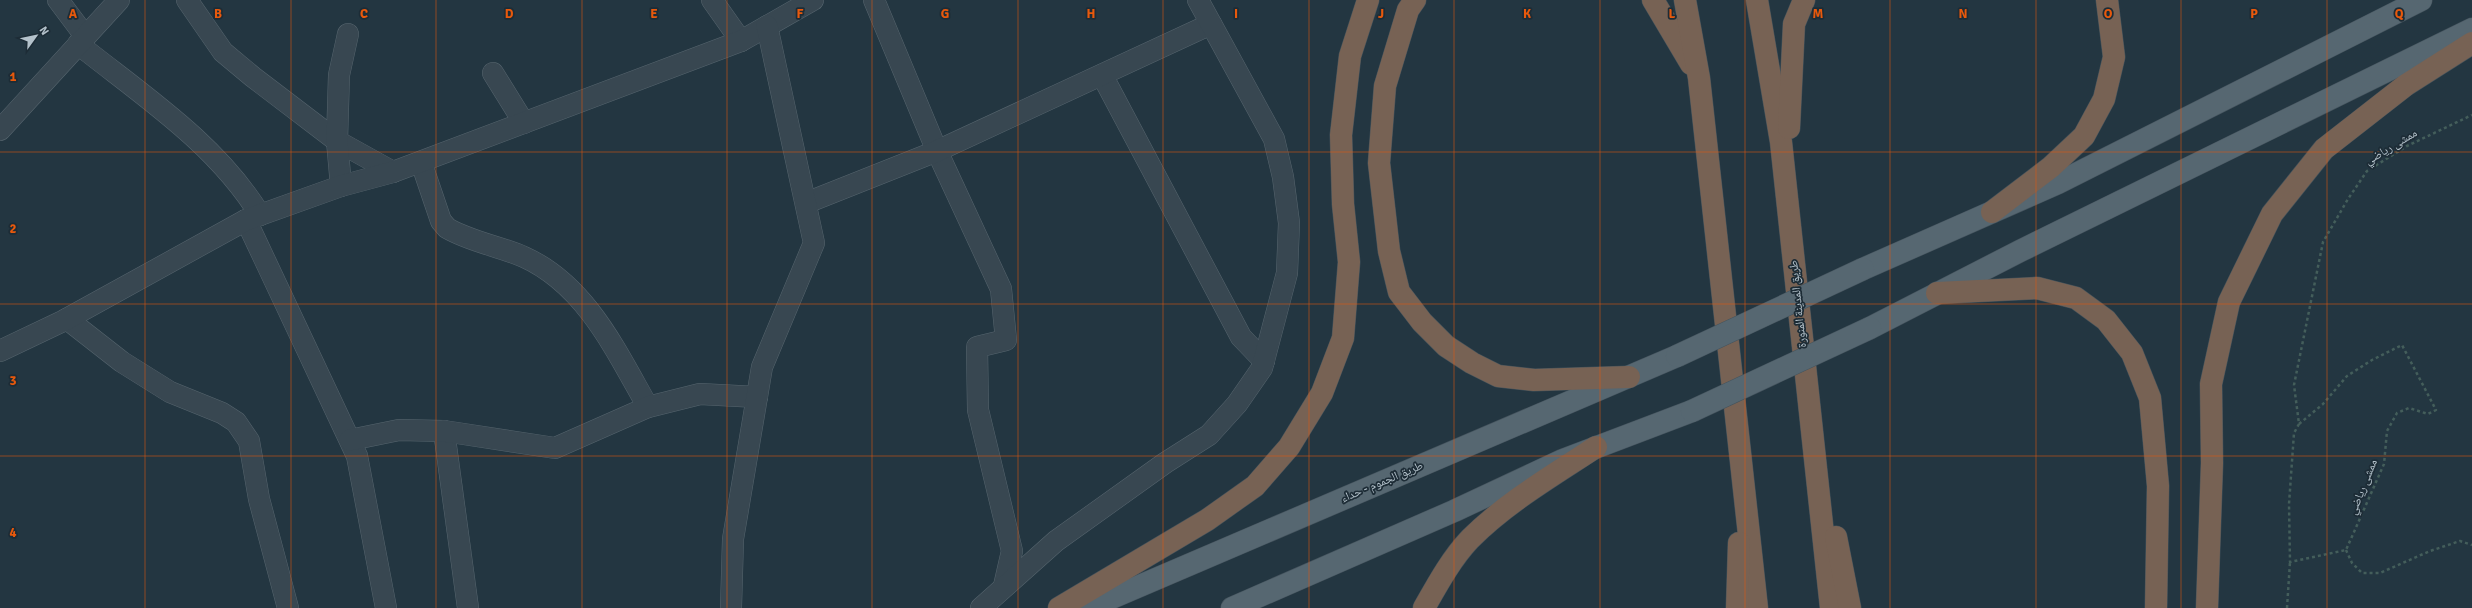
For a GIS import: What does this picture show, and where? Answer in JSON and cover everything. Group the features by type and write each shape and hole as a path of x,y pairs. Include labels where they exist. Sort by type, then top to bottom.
{"highway":[{"path":"1059,608 1207,520 1255,486 1289,447 1322,393 1343,338 1349,262 1343,204 1341,135 1350,56 1368,0"},
{"path":"1415,0 1408,10 1385,86 1379,163 1389,251 1399,292 1422,322 1446,346 1472,363 1498,376 1534,380 1629,377"},
{"path":"1653,0 1699,78"},
{"path":"1685,0 1699,78 1757,608"},
{"name":"طريق المدينة المنورة","path":"1757,0 1781,142 1831,608"},
{"path":"1787,201 1790,89 1794,24 1804,0"},
{"path":"1992,212 2051,167 2084,136 2104,99 2114,57 2107,0"},
{"path":"2207,608 2212,463 2211,384 2229,302 2272,214 2324,149 2406,85 2472,43"},
{"path":"1937,293 2037,288 2076,298 2106,320 2132,353 2150,398 2158,486 2156,608"},
{"path":"1807,393 1850,608"},
{"path":"1424,608 1441,578 1469,540 1509,504 1596,447"},
{"path":"1737,608 1741,460"}],"main road":[{"name":"طريق الجموم - حداء","path":"1088,608 1677,356 1863,269 2058,183 2421,0"},
{"path":"1232,608 1596,447 1692,411 1870,328 1937,293 2472,29"}],"street":[{"path":"58,0 82,40 219,162 244,188 253,218 357,456 386,608"},
{"path":"0,130 120,0"},
{"path":"187,0 223,52 338,141 393,172"},
{"path":"712,0 741,41"},
{"path":"0,351 67,319 253,218 341,186 393,172 421,162 741,41 813,0"},
{"path":"874,0 937,151 1001,289 1006,340 977,347 978,410 1012,551 1004,586"},
{"path":"981,608 1004,586 1062,537 1165,463 1209,435 1237,404 1262,368 1287,273 1289,223 1283,177 1274,139 1198,0"},
{"path":"806,203 937,151 1212,24"},
{"path":"731,608 733,539 762,367 814,243 767,26"},
{"path":"341,186 338,141 338,75 348,34"},
{"path":"493,73 524,123"},
{"path":"1102,75 1241,337 1264,361"},
{"path":"421,162 441,221 447,228 524,258 557,276 601,326 648,407"},
{"path":"67,319 122,362 170,392 222,413 236,422 249,440 258,499 288,608"},
{"path":"350,440 399,430 444,431 555,448 648,407 700,394 757,397"},
{"path":"444,431 468,608"}],"path":[{"name":"ممشى رياضي","path":"2299,424 2294,385 2323,242 2348,199 2367,171 2408,146 2472,115"},
{"name":"ممشى رياضي","path":"2287,608 2290,562 2289,504 2294,434 2299,424 2323,404 2348,376 2372,360 2402,345 2436,410 2428,414 2409,408 2397,413 2387,431 2384,464 2346,550"},
{"path":"2290,562 2346,550 2352,563 2362,573 2380,573 2430,551 2460,541 2472,545"}]}
